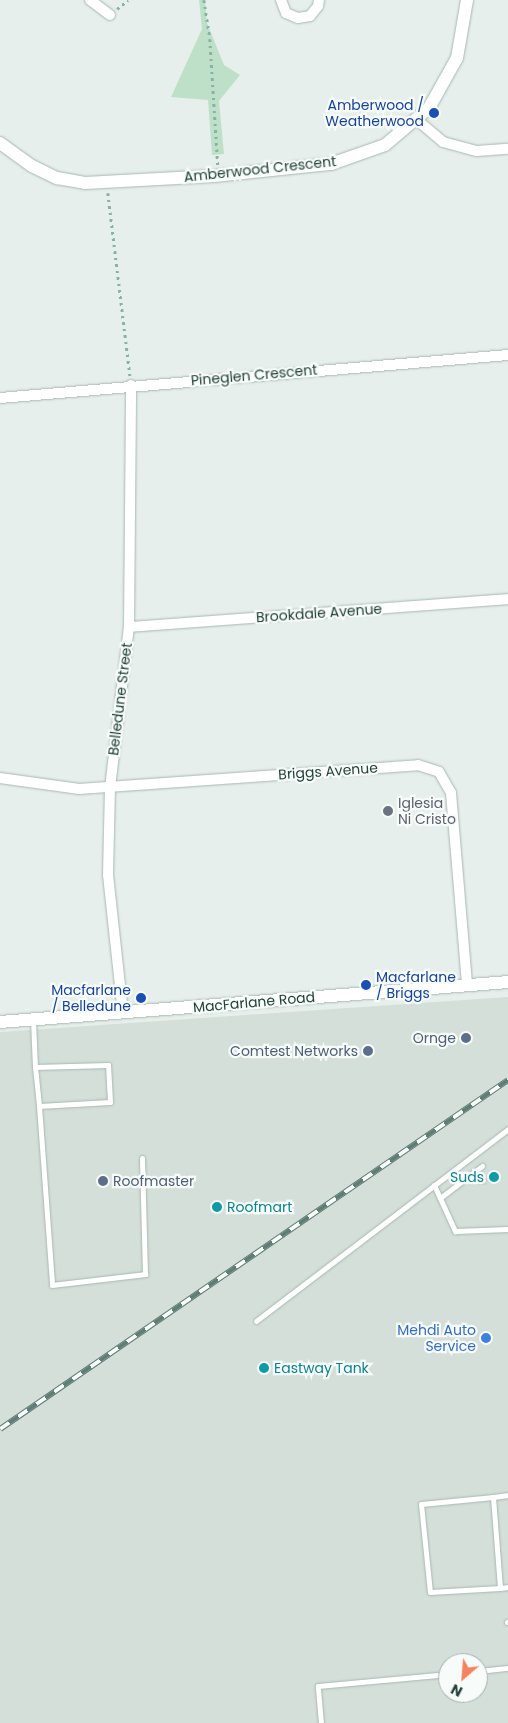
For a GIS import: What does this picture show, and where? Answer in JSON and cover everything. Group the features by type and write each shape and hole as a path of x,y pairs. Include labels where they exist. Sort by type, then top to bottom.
{"street":[{"path":"90,0 110,15"},
{"path":"281,0 286,13 298,18 310,16 318,6 319,0"},
{"name":"Amberwood Crescent","path":"0,143 32,166 57,178 85,183 107,184 331,164 385,145 429,108 457,58 466,0"},
{"path":"417,120 443,142 477,151 508,149"},
{"name":"Pineglen Crescent","path":"0,398 131,385 508,355"},
{"name":"Belledune Street","path":"123,1013 108,874 110,788 129,627 131,385"},
{"name":"Brookdale Avenue","path":"129,627 508,599"},
{"name":"Briggs Avenue","path":"0,778 79,789 418,765 439,772 451,793 458,852 466,985"},
{"name":"MacFarlane Road","path":"0,1022 508,982"}],"lane":[{"path":"33,1020 52,1285 145,1274 142,1158"},
{"path":"36,1067 108,1065 110,1102 39,1106"},
{"path":"256,1321 508,1129"},
{"path":"440,1198 482,1166"},
{"path":"467,1179 483,1180"},
{"path":"434,1185 455,1231 508,1230"},
{"path":"493,1496 500,1588"},
{"path":"508,1496 421,1504 430,1592 508,1587"},
{"path":"488,1670 508,1668"},
{"path":"321,1723 318,1686 438,1675"}],"path":[{"path":"204,0 210,39 218,175"},
{"path":"107,184 131,385"}],"shaded area":[{"path":"508,997 508,1723 0,1723 0,1032"}],"green space":[{"path":"199,0 205,0 207,23 224,65 240,75 219,101 224,154 212,155 208,100 171,97 202,29"}],"railway":[{"path":"0,1429 508,1080"}],"place":[{"name":"Amberwood / Weatherwood","path":"434,113"},
{"name":"Iglesia Ni Cristo","path":"388,811"},
{"name":"Macfarlane / Briggs","path":"366,985"},
{"name":"Macfarlane / Belledune","path":"141,998"},
{"name":"Ornge","path":"466,1038"},
{"name":"Comtest Networks","path":"368,1051"},
{"name":"Suds","path":"494,1177"},
{"name":"Roofmaster","path":"103,1181"},
{"name":"Roofmart","path":"217,1207"},
{"name":"Mehdi Auto Service","path":"486,1338"},
{"name":"Eastway Tank","path":"264,1368"}]}
